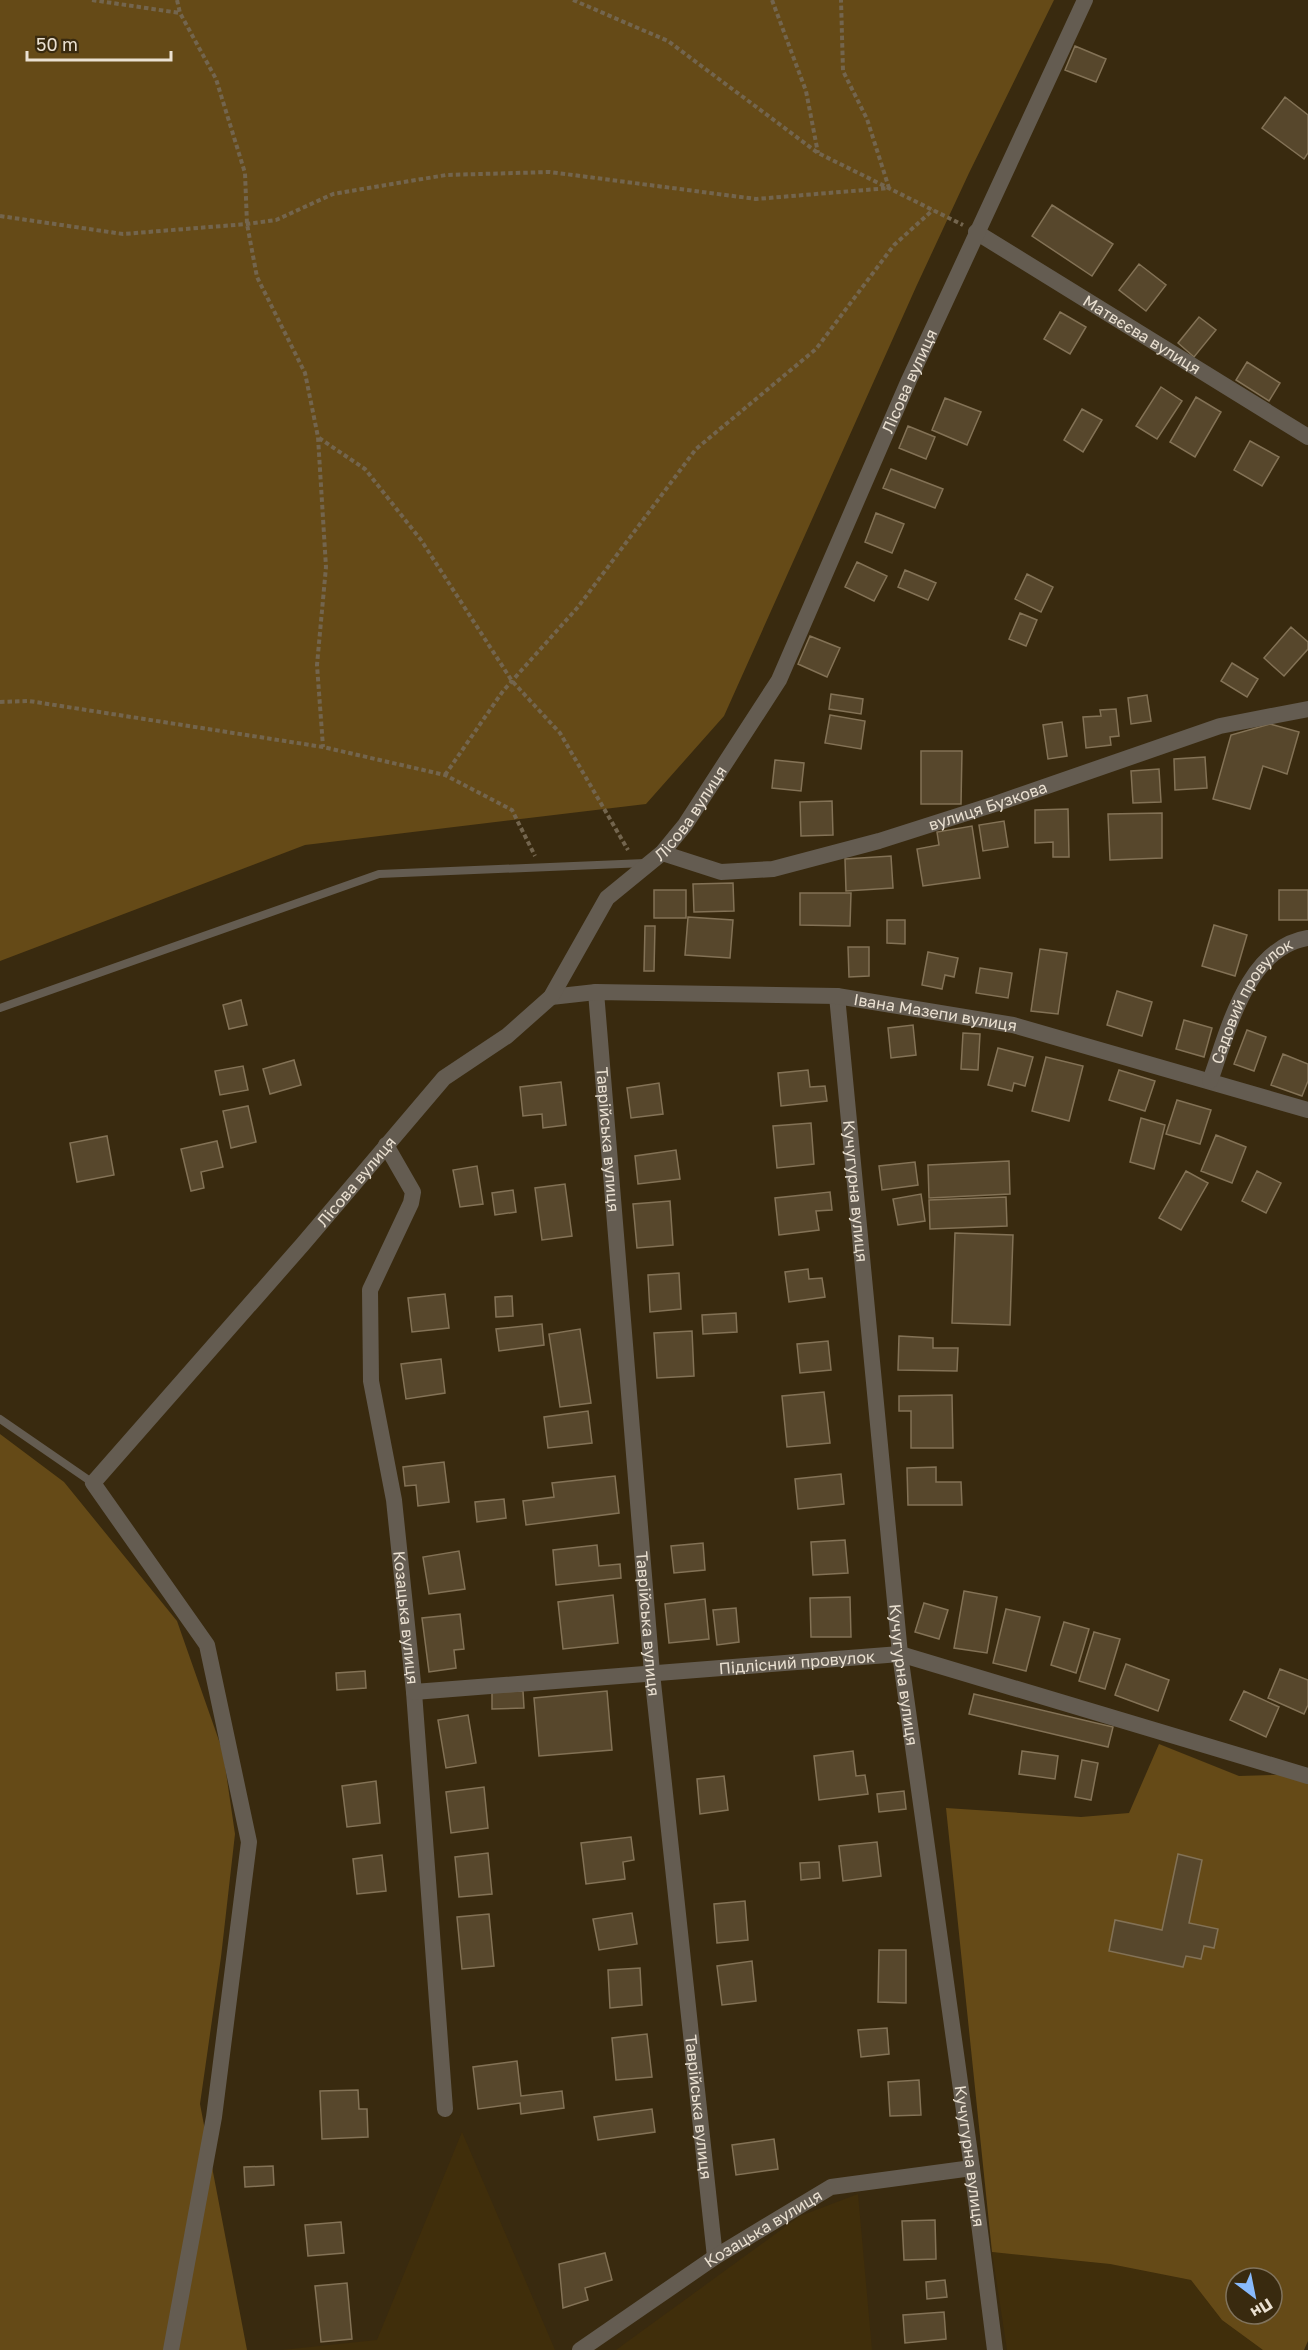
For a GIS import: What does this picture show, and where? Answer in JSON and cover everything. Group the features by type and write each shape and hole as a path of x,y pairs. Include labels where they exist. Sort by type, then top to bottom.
{"street":[{"name":"Лісова вулиця","path":"93,1483 303,1244 444,1078 507,1036 551,998 606,898 685,825 780,680 909,380 1085,0"},
{"name":"Матвєєва вулиця","path":"976,232 1308,437"},
{"name":"вулиця Бузкова","path":"649,860 721,872 773,869 879,841 995,804 1220,726 1308,709"},
{"name":"Садовий провулок","path":"1210,1081 1241,994 1262,964 1279,949 1308,938"},
{"name":"Івана Мазепи вулиця","path":"551,998 596,992 837,996 1013,1025 1308,1110"},
{"name":"Таврійська вулиця","path":"596,992 652,1673 715,2257"},
{"name":"Кучугурна вулиця","path":"837,996 900,1654 972,2168 994,2350"},
{"name":"Козацька вулиця","path":"386,1144 413,1192 411,1203 370,1290 371,1381 394,1500 414,1692 445,2109"},
{"path":"93,1483 207,1645 249,1842 214,2117 171,2350"},
{"name":"Підлісний провулок","path":"414,1692 900,1654 1308,1776"},
{"name":"Козацька вулиця","path":"580,2350 715,2257 831,2187 972,2168"}],"lane":[{"path":"0,1008 379,874 541,868 649,860"},
{"path":"0,1419 93,1483"}],"path":[{"path":"92,0 180,14"},
{"path":"177,0 180,14 216,79 245,173 247,224 256,277 305,373 318,437 326,567 317,665 323,747"},
{"path":"573,0 668,41 818,153 976,232"},
{"path":"772,0 807,91 818,153"},
{"path":"841,0 843,71 867,119 889,188"},
{"path":"0,216 123,234 247,224 276,220 333,194 446,175 550,172 756,199 889,188"},
{"path":"445,775 512,681 578,607 696,449 816,349 894,245 933,210"},
{"path":"318,437 366,469 421,540 512,681 560,733 649,860"},
{"path":"0,702 29,701 323,747 445,775 512,810 541,868"}],"shaded area":[{"path":"0,0 1054,0 916,287 724,716 646,804 305,845 0,961"},
{"path":"0,1434 64,1482 177,1621 223,1752 235,1834 221,1957 200,2104 247,2350 0,2350"},
{"path":"1159,1744 1239,1776 1308,1774 1308,2341 1304,2350 1263,2350 1230,2326 1284,2326 1284,2266 1224,2266 1224,2321 1191,2280 1110,2264 992,2252 946,1808 1081,1817 1129,1813"},
{"path":"462,2132 555,2350 282,2350 377,2340"},
{"path":"858,2194 872,2350 616,2350 800,2216"},
{"path":"992,2252 1110,2264 1191,2280 1224,2321 1224,2326 1230,2326 1263,2350 1007,2350"}],"building":[{"path":"1075,46 1106,59 1096,82 1065,70"},
{"path":"1285,97 1308,115 1308,153 1304,159 1262,128"},
{"path":"1052,205 1113,244 1092,276 1032,236"},
{"path":"1139,264 1166,285 1146,311 1119,290"},
{"path":"1060,312 1086,327 1070,354 1044,339"},
{"path":"1199,317 1216,330 1194,357 1178,343"},
{"path":"1247,362 1280,383 1269,401 1236,380"},
{"path":"1161,387 1182,401 1157,439 1136,426"},
{"path":"1196,397 1221,412 1195,457 1170,442"},
{"path":"945,398 981,412 967,445 932,430"},
{"path":"1082,409 1102,420 1083,452 1064,440"},
{"path":"908,426 935,437 926,459 899,448"},
{"path":"1250,441 1279,457 1262,486 1234,470"},
{"path":"891,469 943,489 935,508 883,488"},
{"path":"876,513 904,524 892,553 865,542"},
{"path":"857,562 887,576 874,601 845,587"},
{"path":"905,570 936,583 928,600 898,587"},
{"path":"1027,574 1053,587 1041,612 1015,599"},
{"path":"1020,613 1037,620 1026,646 1009,639"},
{"path":"1291,627 1308,642 1308,649 1284,676 1264,658"},
{"path":"810,636 840,648 827,677 798,664"},
{"path":"1232,663 1258,679 1247,697 1221,681"},
{"path":"831,694 863,699 861,714 829,709"},
{"path":"1147,695 1151,721 1131,724 1128,698"},
{"path":"1116,709 1119,736 1110,737 1111,745 1086,748 1083,717 1101,716 1100,710"},
{"path":"830,715 865,721 861,749 825,743"},
{"path":"1062,722 1067,756 1048,759 1043,725"},
{"path":"1270,724 1299,732 1287,774 1263,766 1250,809 1213,799 1231,735"},
{"path":"921,751 962,751 961,804 921,804"},
{"path":"1205,757 1207,788 1175,790 1174,759"},
{"path":"775,760 804,763 801,791 772,788"},
{"path":"1159,769 1161,802 1133,803 1131,771"},
{"path":"832,801 833,835 801,836 800,802"},
{"path":"1068,809 1069,857 1053,857 1053,842 1035,843 1035,810"},
{"path":"1162,813 1162,858 1110,860 1108,814"},
{"path":"1004,821 1008,847 983,851 979,825"},
{"path":"972,826 980,878 923,886 917,849 939,845 937,832"},
{"path":"891,856 893,888 846,891 845,859"},
{"path":"733,883 734,911 694,912 693,884"},
{"path":"654,890 686,890 686,918 654,918"},
{"path":"1279,890 1308,890 1308,920 1279,920"},
{"path":"800,893 851,893 850,926 800,925"},
{"path":"688,917 733,920 730,958 685,955"},
{"path":"887,920 905,920 905,944 887,943"},
{"path":"1214,925 1247,935 1235,976 1202,966"},
{"path":"645,926 655,926 654,971 644,971"},
{"path":"848,947 869,947 869,976 849,977"},
{"path":"1040,949 1067,953 1058,1014 1031,1011"},
{"path":"928,952 958,958 954,977 945,975 942,989 922,985"},
{"path":"980,968 1012,973 1008,998 976,993"},
{"path":"1117,991 1152,1002 1142,1036 1107,1025"},
{"path":"241,1000 247,1025 229,1029 223,1005"},
{"path":"1184,1020 1212,1028 1204,1057 1176,1049"},
{"path":"913,1025 916,1055 891,1058 888,1028"},
{"path":"1247,1030 1266,1037 1254,1071 1234,1064"},
{"path":"963,1033 980,1034 978,1070 961,1069"},
{"path":"998,1048 1033,1057 1025,1086 1014,1083 1012,1091 988,1085"},
{"path":"1283,1054 1308,1064 1308,1081 1302,1096 1271,1085"},
{"path":"1046,1057 1083,1066 1069,1121 1032,1111"},
{"path":"294,1060 301,1085 270,1094 263,1069"},
{"path":"243,1066 248,1090 220,1095 215,1071"},
{"path":"808,1070 810,1087 825,1086 827,1101 781,1106 778,1073"},
{"path":"1119,1070 1155,1081 1145,1111 1109,1100"},
{"path":"561,1082 566,1125 543,1128 542,1114 523,1116 520,1087"},
{"path":"659,1083 663,1114 631,1118 627,1088"},
{"path":"1177,1100 1211,1110 1200,1144 1166,1134"},
{"path":"248,1106 256,1142 231,1148 223,1111"},
{"path":"1141,1118 1165,1125 1154,1169 1130,1162"},
{"path":"811,1123 814,1164 777,1168 773,1126"},
{"path":"1216,1135 1246,1147 1232,1183 1201,1171"},
{"path":"107,1136 114,1175 77,1182 70,1143"},
{"path":"217,1141 223,1167 201,1172 204,1188 191,1191 181,1149"},
{"path":"676,1150 680,1179 638,1184 635,1156"},
{"path":"1009,1161 1010,1194 929,1198 928,1165"},
{"path":"915,1162 918,1185 882,1190 879,1166"},
{"path":"477,1166 483,1204 460,1207 453,1170"},
{"path":"1186,1171 1208,1183 1181,1230 1159,1218"},
{"path":"1257,1171 1281,1183 1266,1213 1242,1201"},
{"path":"565,1184 572,1236 542,1240 535,1188"},
{"path":"513,1190 516,1212 495,1215 492,1193"},
{"path":"830,1192 832,1210 816,1211 819,1230 779,1235 775,1198"},
{"path":"921,1194 925,1221 898,1225 893,1199"},
{"path":"1006,1197 1007,1226 930,1229 929,1200"},
{"path":"670,1201 673,1245 637,1248 633,1204"},
{"path":"955,1233 1013,1235 1010,1325 952,1323"},
{"path":"808,1269 809,1279 822,1278 825,1297 789,1302 785,1272"},
{"path":"679,1273 681,1309 650,1312 648,1275"},
{"path":"445,1294 449,1328 412,1332 408,1298"},
{"path":"512,1296 513,1316 496,1317 495,1297"},
{"path":"736,1313 737,1332 703,1334 702,1315"},
{"path":"542,1324 544,1345 499,1351 496,1329"},
{"path":"580,1329 591,1403 560,1407 549,1334"},
{"path":"692,1331 694,1376 657,1378 654,1333"},
{"path":"899,1336 933,1338 933,1348 958,1348 957,1371 898,1370"},
{"path":"828,1341 831,1370 800,1373 797,1344"},
{"path":"441,1359 445,1393 406,1399 401,1364"},
{"path":"824,1392 830,1443 787,1447 782,1396"},
{"path":"952,1395 953,1448 911,1448 911,1411 899,1411 899,1396"},
{"path":"588,1411 592,1443 548,1448 544,1417"},
{"path":"444,1462 449,1502 418,1506 416,1485 405,1486 403,1467"},
{"path":"936,1467 936,1482 961,1482 962,1505 908,1505 907,1468"},
{"path":"841,1474 844,1504 798,1509 795,1479"},
{"path":"615,1476 619,1513 526,1525 523,1501 554,1497 552,1483"},
{"path":"504,1499 506,1518 477,1522 475,1502"},
{"path":"845,1540 848,1573 813,1575 811,1542"},
{"path":"703,1543 705,1570 674,1573 671,1546"},
{"path":"597,1545 599,1566 620,1564 621,1578 556,1585 553,1550"},
{"path":"459,1551 465,1589 429,1594 423,1557"},
{"path":"964,1591 997,1597 987,1653 954,1648"},
{"path":"613,1595 618,1643 563,1649 558,1602"},
{"path":"850,1597 851,1637 811,1637 810,1598"},
{"path":"705,1599 709,1639 669,1643 665,1604"},
{"path":"924,1603 948,1610 939,1639 915,1632"},
{"path":"736,1608 739,1642 717,1645 713,1610"},
{"path":"1006,1609 1040,1617 1026,1671 993,1663"},
{"path":"460,1614 464,1649 454,1650 456,1668 429,1672 422,1618"},
{"path":"1064,1622 1089,1629 1076,1673 1051,1665"},
{"path":"1094,1632 1120,1639 1105,1689 1079,1681"},
{"path":"1126,1664 1169,1680 1158,1711 1115,1695"},
{"path":"1280,1669 1308,1680 1308,1705 1304,1714 1268,1698"},
{"path":"365,1671 366,1688 337,1690 336,1673"},
{"path":"523,1691 524,1708 492,1709 492,1692"},
{"path":"607,1691 612,1750 539,1756 534,1698"},
{"path":"1244,1691 1279,1707 1266,1737 1230,1720"},
{"path":"974,1694 1113,1727 1108,1747 969,1714"},
{"path":"468,1715 476,1763 446,1768 438,1720"},
{"path":"853,1751 856,1776 865,1775 868,1794 819,1800 814,1756"},
{"path":"1022,1751 1058,1756 1055,1779 1019,1774"},
{"path":"1082,1760 1098,1763 1091,1800 1075,1797"},
{"path":"724,1776 728,1810 700,1814 697,1779"},
{"path":"376,1781 380,1823 347,1827 342,1786"},
{"path":"484,1787 488,1828 451,1833 446,1792"},
{"path":"904,1791 906,1809 879,1812 877,1794"},
{"path":"631,1837 634,1860 623,1862 625,1879 586,1884 581,1843"},
{"path":"877,1842 881,1876 843,1881 839,1846"},
{"path":"488,1853 492,1894 459,1897 455,1857"},
{"path":"1178,1854 1202,1860 1189,1923 1218,1929 1214,1948 1204,1946 1201,1959 1186,1956 1183,1967 1109,1951 1115,1920 1162,1930"},
{"path":"382,1855 386,1891 357,1894 353,1859"},
{"path":"819,1862 820,1878 801,1880 800,1863"},
{"path":"745,1901 748,1940 717,1943 714,1904"},
{"path":"632,1913 637,1944 599,1950 593,1919"},
{"path":"489,1914 494,1966 462,1969 457,1917"},
{"path":"879,1950 906,1950 906,2003 878,2002"},
{"path":"752,1961 756,2001 722,2005 717,1966"},
{"path":"640,1968 642,2005 610,2008 608,1970"},
{"path":"887,2028 889,2054 861,2057 858,2030"},
{"path":"647,2034 652,2077 616,2080 612,2038"},
{"path":"517,2061 521,2096 562,2091 564,2108 521,2114 520,2103 478,2109 473,2067"},
{"path":"919,2080 921,2115 890,2116 888,2082"},
{"path":"358,2090 359,2109 367,2109 368,2137 322,2139 320,2091"},
{"path":"652,2109 655,2132 598,2140 594,2117"},
{"path":"774,2139 778,2169 736,2175 732,2145"},
{"path":"273,2166 274,2185 245,2187 244,2167"},
{"path":"935,2220 936,2259 904,2260 902,2221"},
{"path":"341,2222 344,2253 308,2256 305,2225"},
{"path":"605,2253 612,2280 585,2288 588,2300 563,2308 559,2264"},
{"path":"945,2280 947,2297 927,2299 926,2282"},
{"path":"347,2283 352,2339 321,2342 315,2286"},
{"path":"944,2312 946,2339 905,2343 903,2315"}]}
